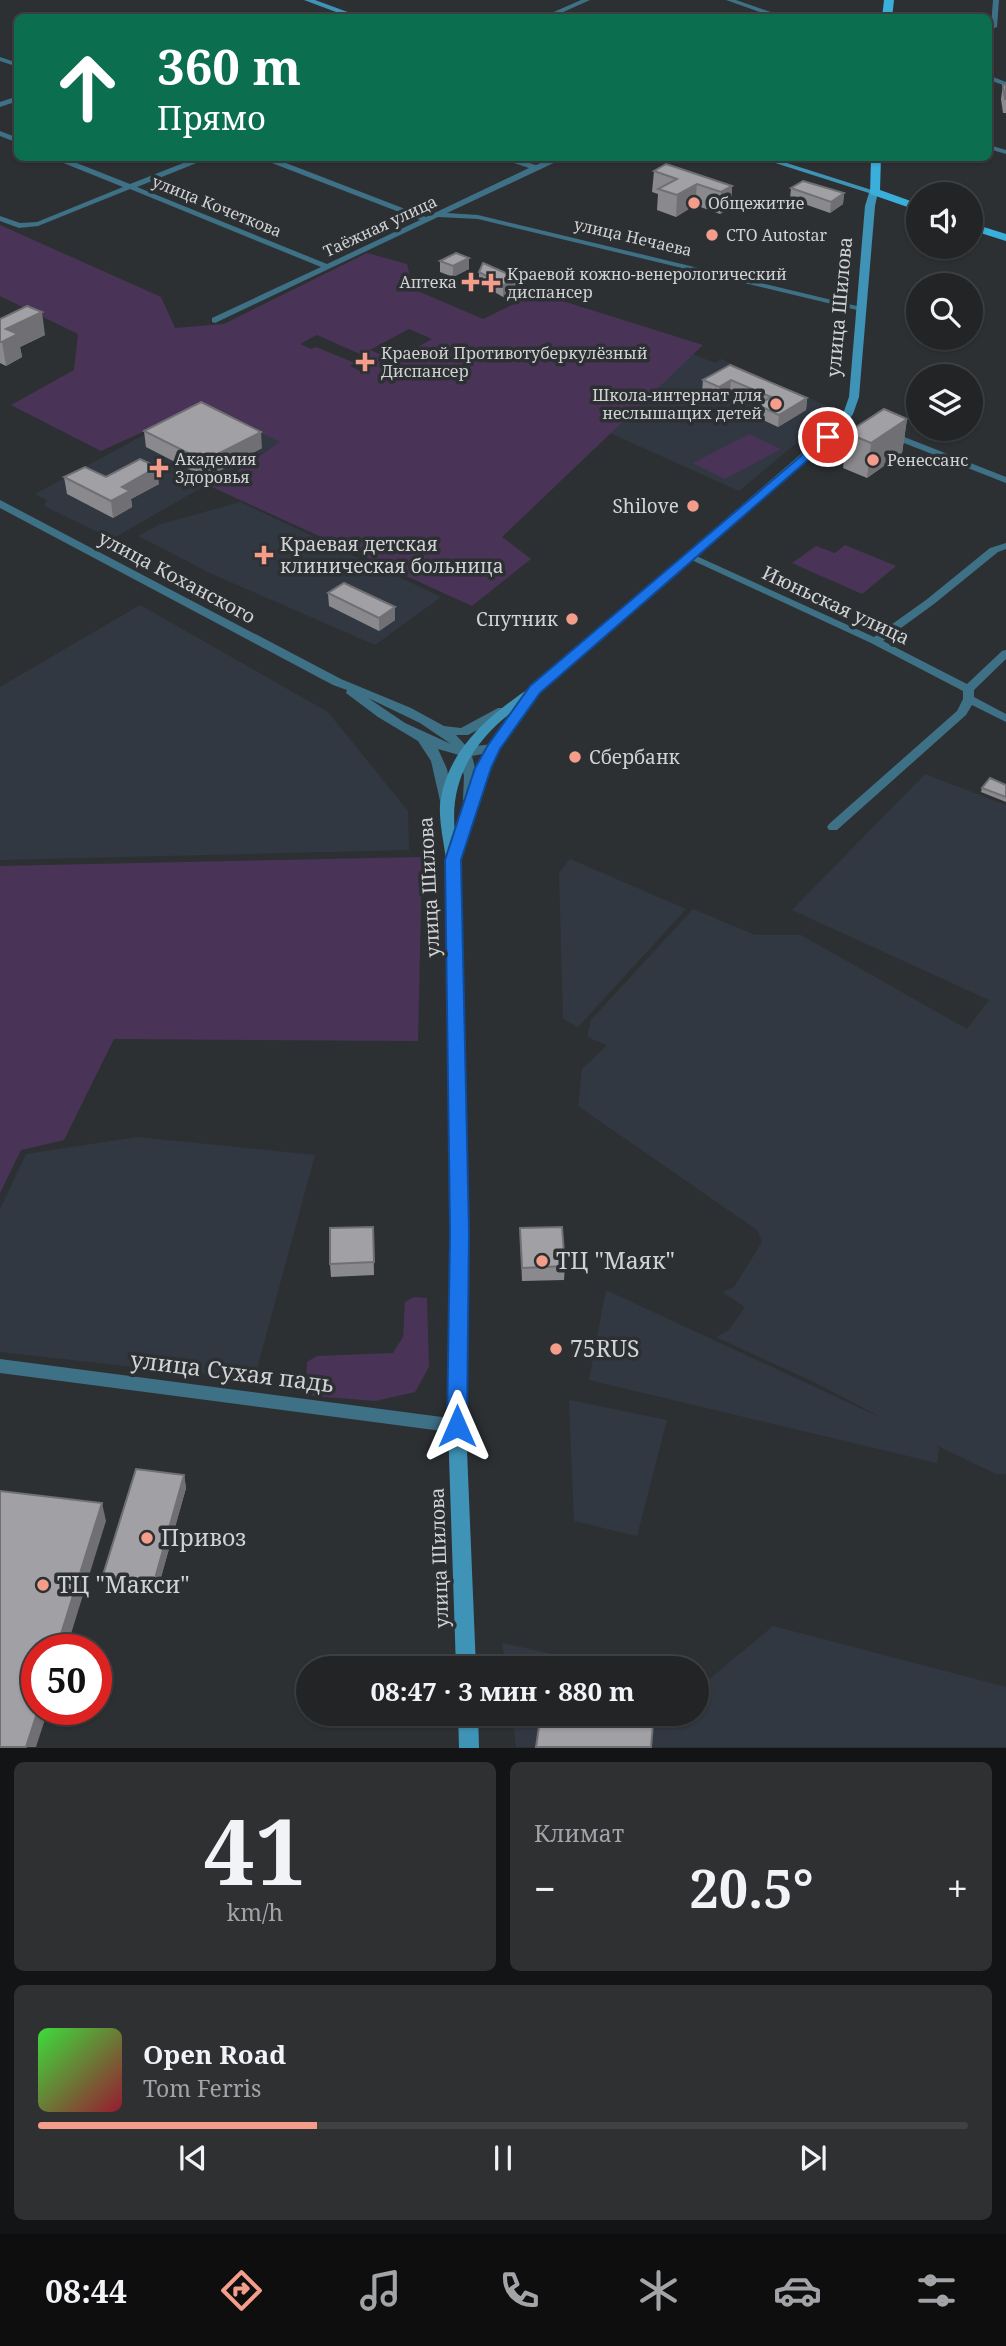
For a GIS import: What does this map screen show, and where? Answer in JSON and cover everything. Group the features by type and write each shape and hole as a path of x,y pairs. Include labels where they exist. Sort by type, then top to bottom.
{"main road":[{"path":"293,0 333,14"},
{"path":"309,0 349,14"},
{"path":"774,161 874,192"},
{"path":"789,161 906,203"},
{"name":"улица Шилова","path":"466,1656 457,1426 460,1271 453,860 447,807 452,782 465,753 484,727 535,690 840,426 854,397 870,206 877,161"},
{"path":"983,230 1006,238"},
{"path":"453,860 483,768 493,748 535,690"},
{"path":"468,1726 469,1748"}],"street":[{"path":"553,14 587,0"},
{"path":"729,0 773,14"},
{"path":"992,27 996,0"},
{"name":"улица Кочеткова","path":"67,161 326,265"},
{"path":"0,218 19,226 37,224 193,161"},
{"path":"275,161 427,220"},
{"path":"516,161 536,168"},
{"name":"Таёжная улица","path":"215,320 326,265 551,161"},
{"name":"улица Нечаева","path":"437,215 478,217 861,308"},
{"path":"840,426 887,433 1006,480"},
{"name":"улица Коханского","path":"0,503 337,682"},
{"path":"875,641 930,602 994,550 1006,547"},
{"name":"Июньская улица","path":"688,556 875,641 1006,719"},
{"path":"833,827 962,713 968,694 1006,653"},
{"path":"337,682 377,698 454,739 465,753 471,771 470,808"},
{"path":"337,682 376,711 444,748 465,753 484,752 493,748"},
{"path":"437,728 463,732 503,711"},
{"path":"418,734 433,750 442,771 447,807"},
{"name":"улица Сухая падь","path":"0,1366 457,1426"}],"shaded area":[{"path":"0,225 161,297 175,328 224,324 367,253 407,264 413,289 483,319 537,293 703,345 502,537 531,559 472,606 212,487 280,442 202,405 101,451 11,405 74,370 78,334 0,296","holes":["409,329 432,339 394,360 370,350","317,335 378,362 378,363 362,372 350,366 355,363 316,347 311,349 300,344"]},
{"path":"683,350 715,363 721,359 836,410 739,491 601,429"},
{"name":"Академия Здоровья","path":"201,404 281,442 112,539 44,506 47,500 35,494"},
{"path":"749,434 781,449 725,479 693,463"},
{"name":"Краевая детская клиническая больница","path":"240,502 441,597 375,645 212,574 138,536 158,525"},
{"path":"845,545 896,566 862,594 792,563 816,546 835,553"},
{"path":"140,605 328,712 408,811 409,850 0,860 0,687"},
{"path":"925,774 1006,805 1006,1474 996,1474 936,1445 939,1448 937,1463 589,1380 606,1290 888,1421 820,1385 716,1337 729,1330 745,1307 722,1292 734,1287 762,1242 757,1230 578,1106 582,1069 607,1045 587,1037 591,1020 693,909 755,935 801,935 967,1029 989,1000 792,910"},
{"path":"422,857 418,1041 114,1039 64,1140 21,1150 0,1193 0,866"},
{"path":"570,859 686,909 578,1027 563,1019 559,873"},
{"path":"137,1137 315,1155 256,1372 224,1377 0,1352 0,1209 26,1154"},
{"path":"414,1297 427,1298 429,1367 415,1392 375,1401 313,1396 306,1385 307,1362 317,1356 393,1353 403,1337 405,1302"},
{"path":"569,1400 667,1420 637,1536 574,1521"},
{"path":"773,1626 1006,1687 1006,1747 516,1747 514,1726 709,1726 709,1679"},
{"path":"502,1643 561,1656 504,1656"}],"building":[{"path":"666,164 732,186 721,192 697,184 677,195 658,189 677,179 654,171"},
{"path":"803,181 844,193 831,202 791,188"},
{"path":"456,253 469,258 453,266 440,261"},
{"path":"483,263 517,278 503,285 479,272"},
{"path":"27,306 42,312 6,329 18,334 0,342 0,319"},
{"path":"730,365 807,398 779,415 758,405 771,397 731,380 719,387 703,380"},
{"path":"201,402 261,432 204,461 144,431"},
{"path":"884,409 906,419 871,443 847,433"},
{"path":"140,459 157,467 122,487 130,491 111,501 64,477 85,467 106,477"},
{"path":"344,583 395,607 379,618 328,593"},
{"path":"990,778 1006,785 1006,797 982,788"},
{"path":"373,1227 374,1262 330,1264 330,1228"},
{"name":"ТЦ \"Маяк\"","path":"562,1227 565,1266 522,1268 520,1228"},
{"name":"Привоз","path":"136,1469 184,1475 154,1582 103,1575"},
{"name":"ТЦ \"Макси\"","path":"0,1491 102,1503 61,1634 21,1634 21,1725 33,1725 26,1747 0,1747"},
{"path":"539,1726 653,1726 651,1747 536,1747"}],"place":[{"name":"Общежитие","path":"694,203"},
{"name":"СТО Autostar","path":"712,235"},
{"name":"Аптека","path":"471,282"},
{"name":"Краевой кожно-венерологический диспансер","path":"491,283"},
{"name":"Краевой Противотуберкулёзный Диспансер","path":"365,362"},
{"name":"Школа-интернат для неслышащих детей","path":"776,404"},
{"name":"Ренессанс","path":"873,460"},
{"name":"Академия Здоровья","path":"159,468"},
{"name":"Shilove","path":"693,506"},
{"name":"Краевая детская клиническая больница","path":"264,555"},
{"name":"Спутник","path":"572,619"},
{"name":"Сбербанк","path":"575,757"},
{"name":"ТЦ \"Маяк\"","path":"542,1261"},
{"name":"75RUS","path":"556,1349"},
{"name":"Привоз","path":"147,1538"},
{"name":"ТЦ \"Макси\"","path":"43,1585"}],"route":[{"path":"457,1426 460,1232 453,860 483,768 493,748 535,690 828,437"}]}
